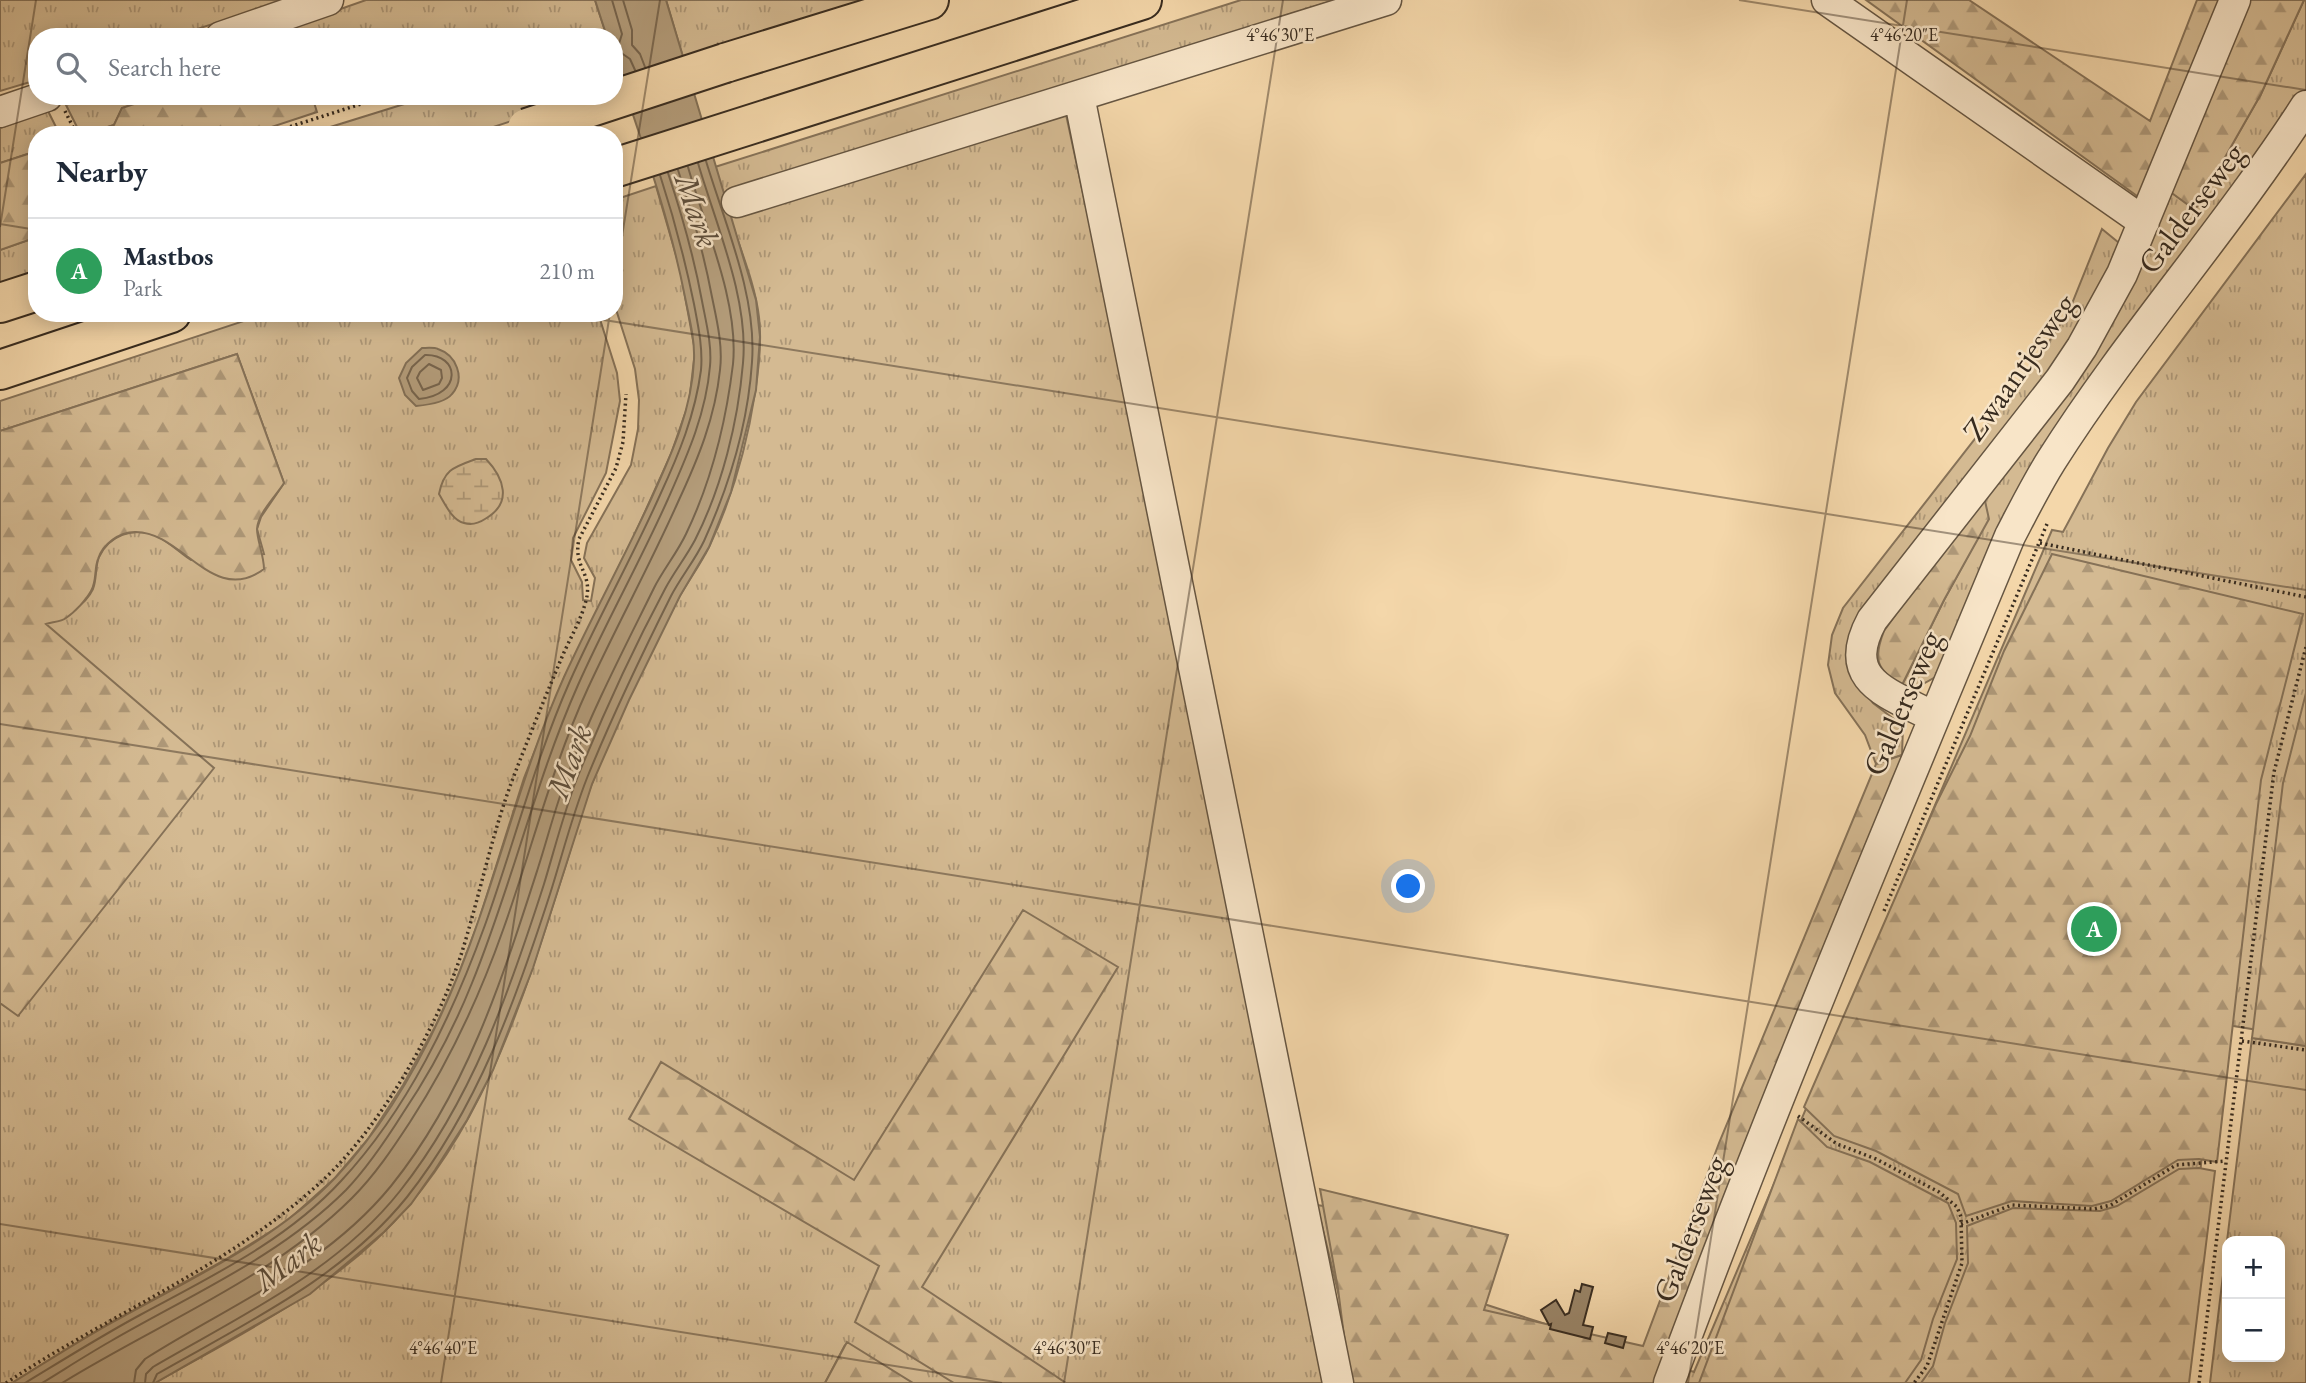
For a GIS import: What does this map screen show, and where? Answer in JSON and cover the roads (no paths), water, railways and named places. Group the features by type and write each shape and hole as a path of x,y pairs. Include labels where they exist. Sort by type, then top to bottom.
{"highway":[{"path":"623,96 929,0"},
{"path":"623,165 1142,0"},
{"path":"532,126 597,105"},
{"path":"0,303 28,294"},
{"path":"0,370 144,322"}],"street":[{"path":"247,28 328,0"},
{"path":"737,202 1386,0"},
{"path":"1827,0 2144,222"},
{"name":"Zwaantjesweg","path":"1934,717 1878,688 1866,673 1859,655 1863,637 1872,620 2060,380 2082,347 2122,274 2235,0"},
{"path":"1079,96 1338,1383"},
{"path":"0,113 36,105"},
{"name":"Galderseweg","path":"1669,1383 1714,1261 1815,1007 2010,536 2050,462 2099,389 2273,157 2306,106"}],"water":[{"name":"Mark","path":"595,0 666,0 756,300 760,337 756,390 731,492 709,547 680,596 629,700 592,784 533,968 493,1070 467,1120 411,1204 384,1232 310,1294 155,1383 12,1383 94,1333 235,1255 313,1199 336,1177 382,1120 421,1056 453,988 551,706 667,464 685,413 692,378 693,336 671,236 623,85 623,28 604,28"},
{"path":"422,348 436,348 450,356 457,368 458,381 452,394 445,400 416,406 405,395 399,378 406,363"}],"place":[{"name":"Mastbos","path":"2094,929"}]}
